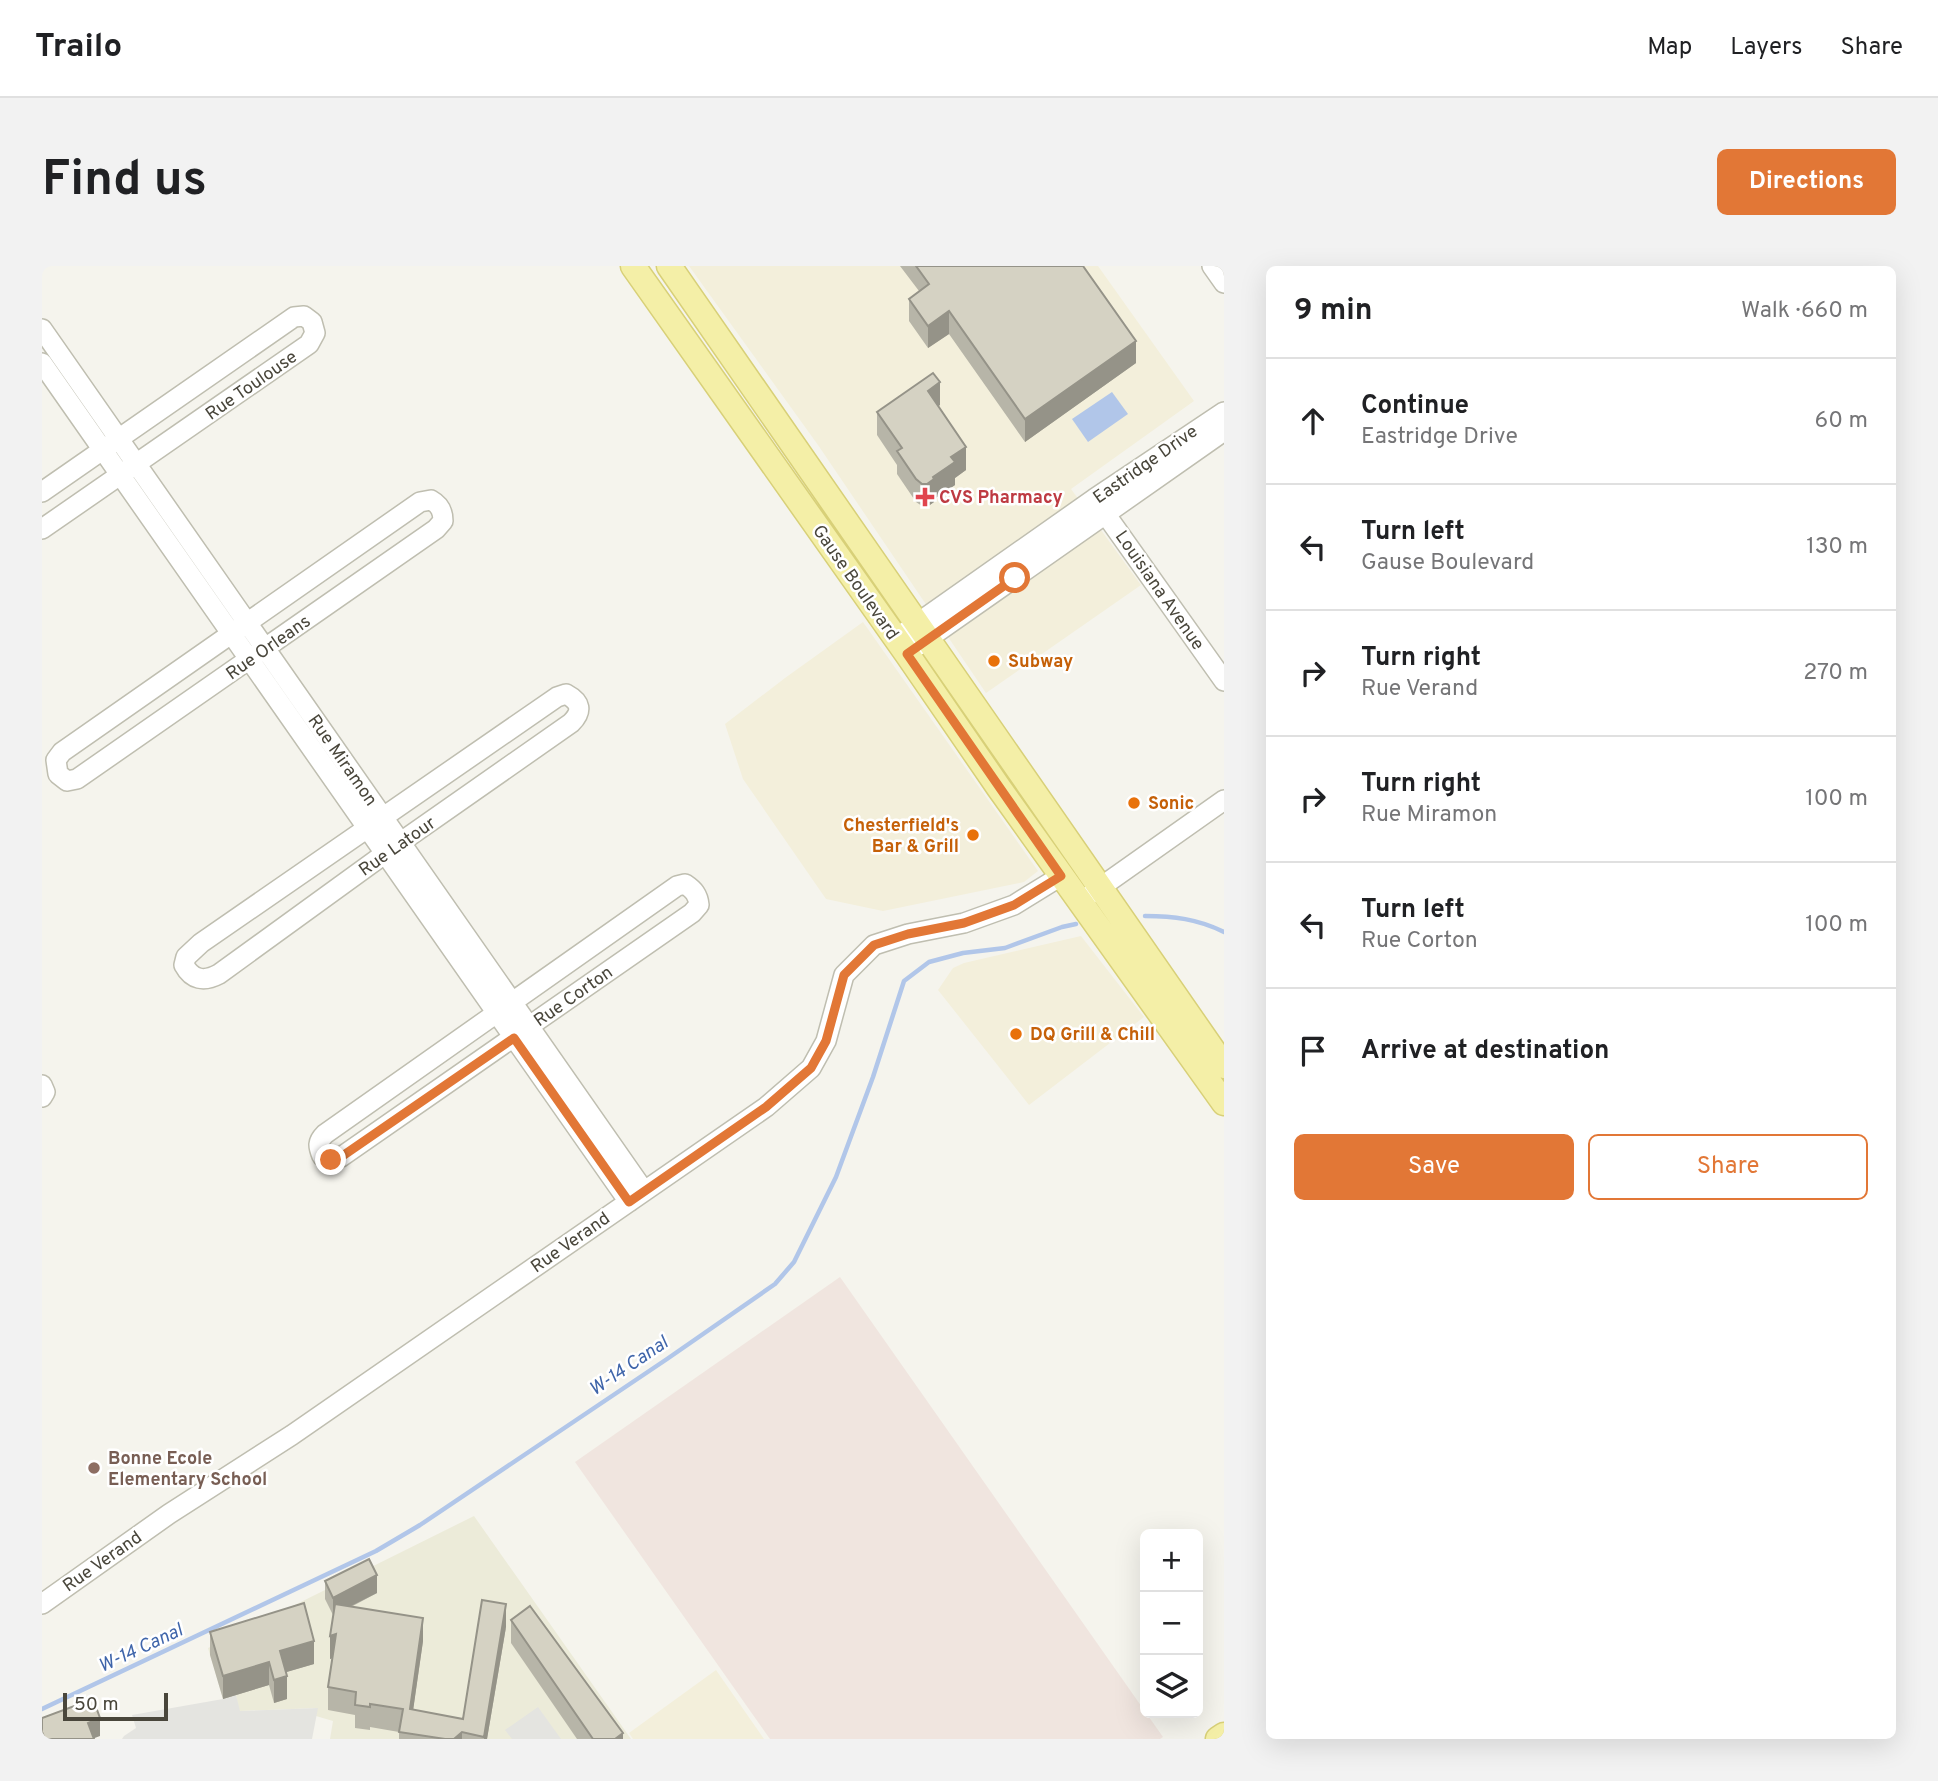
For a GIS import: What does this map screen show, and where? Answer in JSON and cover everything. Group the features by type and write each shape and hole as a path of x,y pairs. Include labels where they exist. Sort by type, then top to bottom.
{"main road":[{"name":"Gause Boulevard","path":"633,266 1061,876 1090,895 1224,1066"},
{"name":"Gause Boulevard","path":"669,266 922,632 1224,1103"},
{"path":"745,425 769,412"},
{"path":"1218,1739 1224,1735"}],"street":[{"path":"1212,266 1224,283"},
{"name":"Rue Toulouse","path":"42,492 294,317 304,316 312,322 315,333 309,344 42,529"},
{"name":"Rue Miramon","path":"42,329 110,444"},
{"name":"Rue Miramon","path":"42,363 129,470 637,1196"},
{"name":"Eastridge Drive","path":"901,647 1100,507 1224,412"},
{"name":"Eastridge Drive","path":"1100,507 1224,431"},
{"name":"Rue Orleans","path":"431,500 438,503 443,513 443,521 436,529 77,779 67,781 58,774 56,760 62,752 239,628 420,502 431,500"},
{"name":"Louisiana Avenue","path":"1100,507 1224,681"},
{"name":"Rue Latour","path":"566,694 575,699 579,708 578,717 571,723 219,974 209,979 198,979 188,973 184,965 187,957 201,943 376,823 557,696 566,694"},
{"path":"1090,895 1224,800"},
{"name":"Rue Verand","path":"42,1604 169,1514 292,1435 766,1107 811,1068 826,1041 844,975 874,945 908,934 964,923 1014,905 1061,876"},
{"name":"Rue Corton","path":"685,884 694,890 699,905 692,913 341,1157 331,1160 322,1156 318,1146 319,1140 325,1134 504,1007 677,886 685,884"},
{"path":"42,1085 45,1092 42,1097"}],"shaded area":[{"path":"689,266 1098,266 1194,401 1071,489 1141,585 986,693 818,445"},
{"path":"863,622 1038,871 1024,882 883,911 826,899 743,779 725,724"},
{"path":"1081,936 1144,1017 1029,1105 938,990 953,968 964,963"},
{"path":"840,1277 1140,1704 1140,1718 1150,1718 1163,1737 770,1739 575,1462"},
{"path":"474,1516 631,1739 330,1739 333,1721 316,1716 317,1708 239,1711 236,1696 223,1699 208,1648"},
{"path":"716,1670 764,1739 633,1739 629,1733"},
{"path":"236,1695 240,1711 318,1708 312,1739 122,1739 136,1728 132,1715"},
{"path":"538,1707 561,1739 512,1739 505,1730"}],"water":[{"path":"1112,392 1128,414 1088,442 1072,419"}],"building":[{"path":"916,266 1083,266 1136,341 1025,419 949,311 928,326 909,299 929,284"},
{"path":"933,373 940,382 928,391 966,447 951,457 955,462 927,484 922,484 897,451 902,448 877,412"},
{"path":"369,1559 377,1575 333,1598 325,1581"},
{"path":"482,1600 506,1604 484,1737 462,1732 454,1739 445,1739 399,1732 403,1709 370,1704 370,1707 355,1705 356,1692 328,1687 336,1634 330,1636 335,1604 423,1618 410,1709 463,1719"},
{"path":"304,1603 314,1641 280,1651 287,1676 274,1680 269,1662 223,1676 210,1632"},
{"path":"530,1606 623,1733 615,1739 593,1739 511,1620"},
{"path":"93,1699 100,1718 88,1723 94,1739 45,1739 42,1718"}],"waterway":[{"name":"W-14 Canal","path":"1145,916 1185,919 1224,932"},
{"name":"W-14 Canal","path":"42,1709 376,1551 420,1525 775,1284 794,1262 836,1177 873,1077 904,981 929,962 963,953 1005,948 1076,924"}],"place":[{"name":"CVS Pharmacy","path":"925,497"},
{"name":"Subway","path":"994,661"},
{"name":"Sonic","path":"1134,803"},
{"name":"Chesterfield's Bar & Grill","path":"973,835"},
{"name":"DQ Grill & Chill","path":"1016,1034"},
{"name":"Bonne Ecole Elementary School","path":"94,1468"}],"route":[{"path":"331,1160 341,1157 514,1038 629,1202 766,1107 811,1068 826,1041 844,975 874,945 908,934 964,923 1014,905 1061,876 907,654 1015,578"}]}
